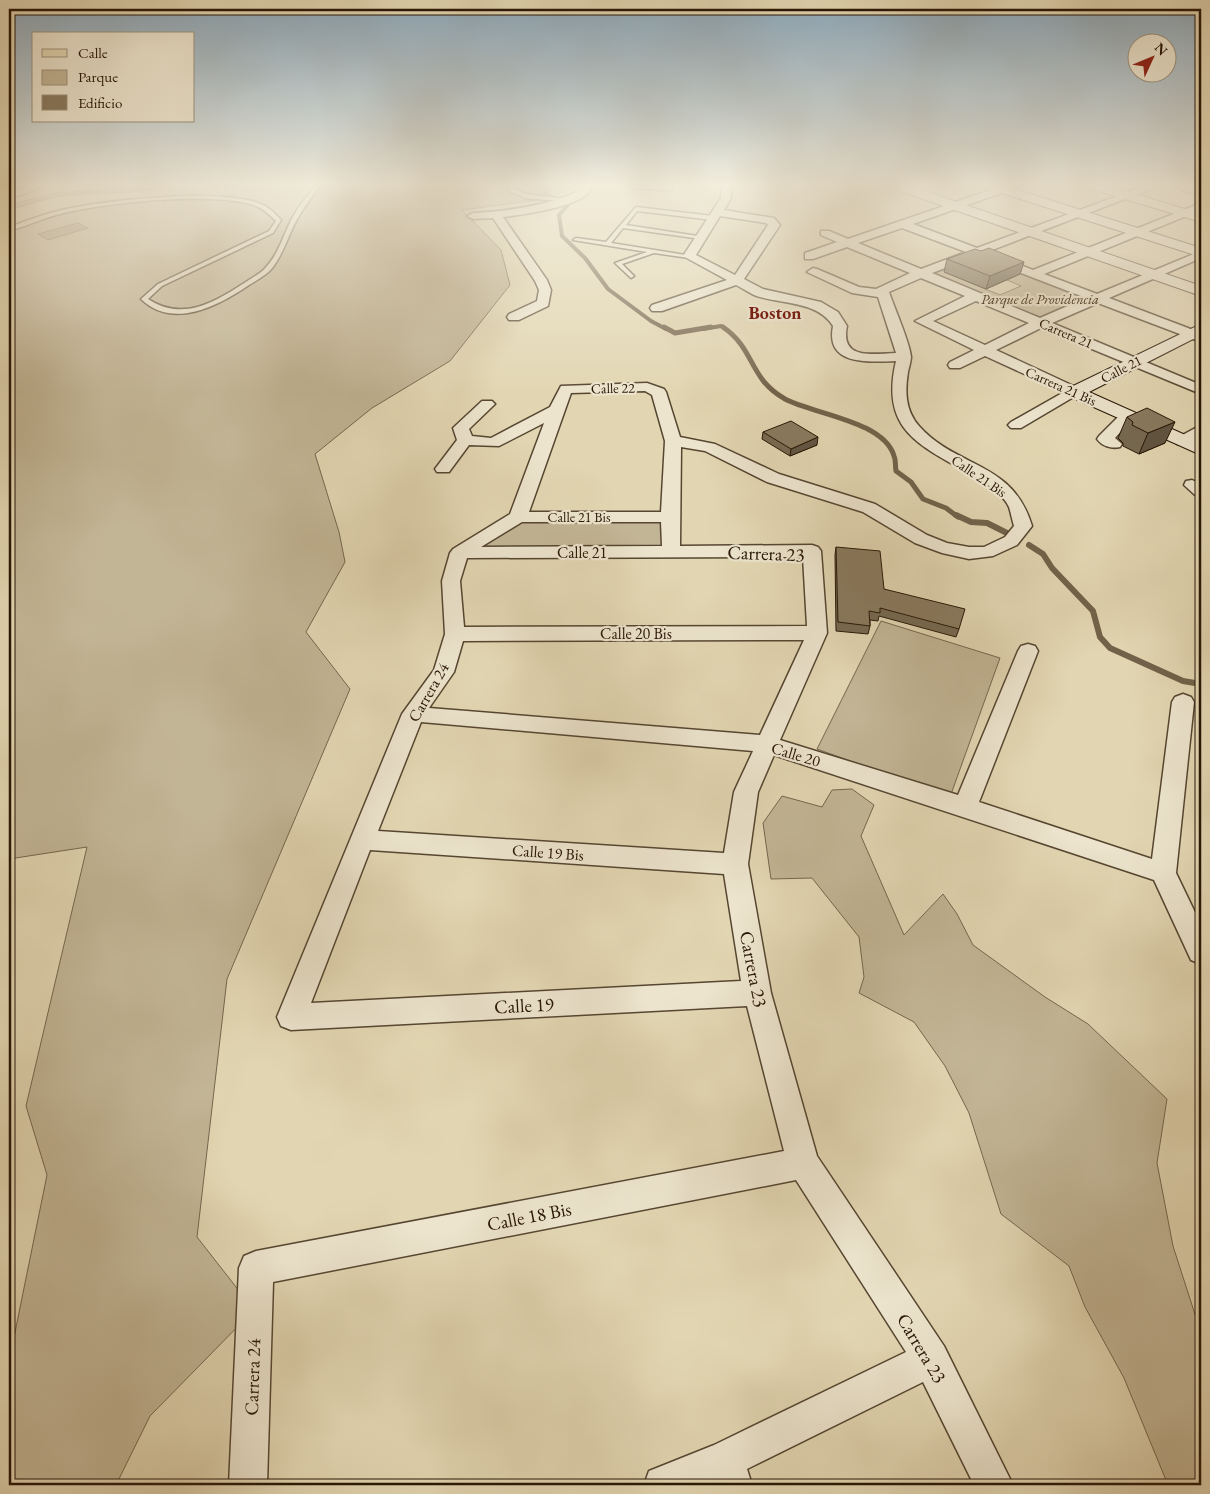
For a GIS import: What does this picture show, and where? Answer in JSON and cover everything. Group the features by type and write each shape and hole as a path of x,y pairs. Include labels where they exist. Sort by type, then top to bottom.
{"street":[{"path":"514,317 543,303 545,290 541,280 521,254"},
{"path":"657,308 737,281 755,254"},
{"path":"809,256 816,254"},
{"name":"Carrera 21","path":"873,254 1042,322 1201,390"},
{"path":"689,256 759,292 816,305 828,311 837,318 840,326 835,338 838,346 844,351 864,358 904,357 881,294 882,290 887,286 921,272 971,254"},
{"path":"980,254 1198,334"},
{"path":"1033,274 1085,254"},
{"path":"1094,254 1201,292"},
{"path":"955,364 1042,322 1201,254"},
{"path":"813,272 856,290 881,294"},
{"name":"Carrera 21 Bis","path":"976,296 922,321 983,351 1201,449"},
{"name":"Calle 21","path":"1016,425 1075,392 1135,362 1198,334"},
{"name":"Calle 21 Bis","path":"673,441 709,447 773,478 869,508 934,545 969,553 987,552 1004,545 1021,531 1023,526 1022,514 1001,487 931,445 909,424 900,405 899,378 904,357"},
{"name":"Calle 22","path":"556,410 566,389 647,387 659,392 673,441"},
{"path":"465,440 461,428 487,404"},
{"path":"465,440 493,443 556,410"},
{"path":"459,553 518,516 556,410"},
{"path":"1114,444 1104,439 1127,416"},
{"path":"1182,441 1201,430"},
{"path":"443,469 465,440"},
{"path":"671,552 670,517 673,441"},
{"name":"Calle 21 Bis","path":"518,516 670,517"},
{"name":"Carrera 23","path":"671,552 812,551 816,633 746,792 735,864 758,994 803,1163 931,1359 994,1485"},
{"name":"Calle 21","path":"459,553 671,552"},
{"name":"Carrera 24","path":"290,1017 413,714 444,672 456,634 451,581 459,553"},
{"name":"Calle 20 Bis","path":"456,634 816,633"},
{"path":"966,807 1028,651"},
{"path":"1183,702 1163,873 1201,952"},
{"name":"Calle 20","path":"413,714 766,744 966,807 1163,873"},
{"name":"Calle 19 Bis","path":"362,840 735,864"},
{"name":"Calle 19","path":"290,1017 758,994"},
{"name":"Calle 18 Bis","path":"256,1268 803,1163"},
{"name":"Carrera 24","path":"248,1485 256,1268"},
{"path":"663,1485 729,1472 931,1359"}],"lane":[{"path":"222,254 160,285 144,299 156,309 166,312 190,312 221,301 269,268 279,254"},
{"path":"631,276 618,263 645,254"},
{"path":"673,254 689,256"}],"green space":[{"path":"9,254 502,254 510,285 450,361 372,408 315,454 339,532 345,562 306,632 350,689 227,979 197,1237 254,1310 150,1416 116,1485 9,1485 9,1362 47,1175 26,1106 87,847 9,859"},
{"name":"Parque de Providencia","path":"971,254 981,254 1098,298 1042,322 921,273","holes":["987,260 1021,273 1007,280 1021,286 1000,295 944,272"]},
{"path":"518,517 670,517 671,552 459,553"},
{"path":"881,621 1000,658 950,797 817,749"},
{"path":"852,789 874,805 861,836 904,935 943,894 957,914 973,945 1045,997 1088,1024 1167,1099 1157,1163 1173,1246 1201,1333 1201,1485 1168,1485 1124,1378 1085,1307 1069,1266 1001,1214 969,1113 945,1066 914,1022 859,993 864,977 859,937 812,878 771,879 763,823 782,796 822,807 832,790"}],"building":[{"path":"962,254 1003,254 1024,262 990,276 947,259"},
{"path":"1147,408 1175,422 1148,433 1132,425 1133,422 1127,417"},
{"path":"791,421 818,437 791,449 763,432"},
{"path":"836,547 880,551 884,589 965,609 959,629 880,608 880,613 869,611 870,626 838,622"}],"waterway":[{"path":"581,254 608,289 651,321 666,329"},
{"path":"703,329 721,326 725,329"},
{"path":"664,327 675,333 711,327"},
{"path":"723,327 734,336 764,382 773,391 797,404 846,420 877,434 888,444 895,459 896,471 911,482 923,499 946,508 958,517"},
{"path":"956,515 971,522 987,523 1007,533"},
{"path":"1029,545 1043,554 1052,568 1093,611 1100,637 1110,648 1183,681 1201,684"}],"district":[{"name":"Boston","path":"775,313"}]}
